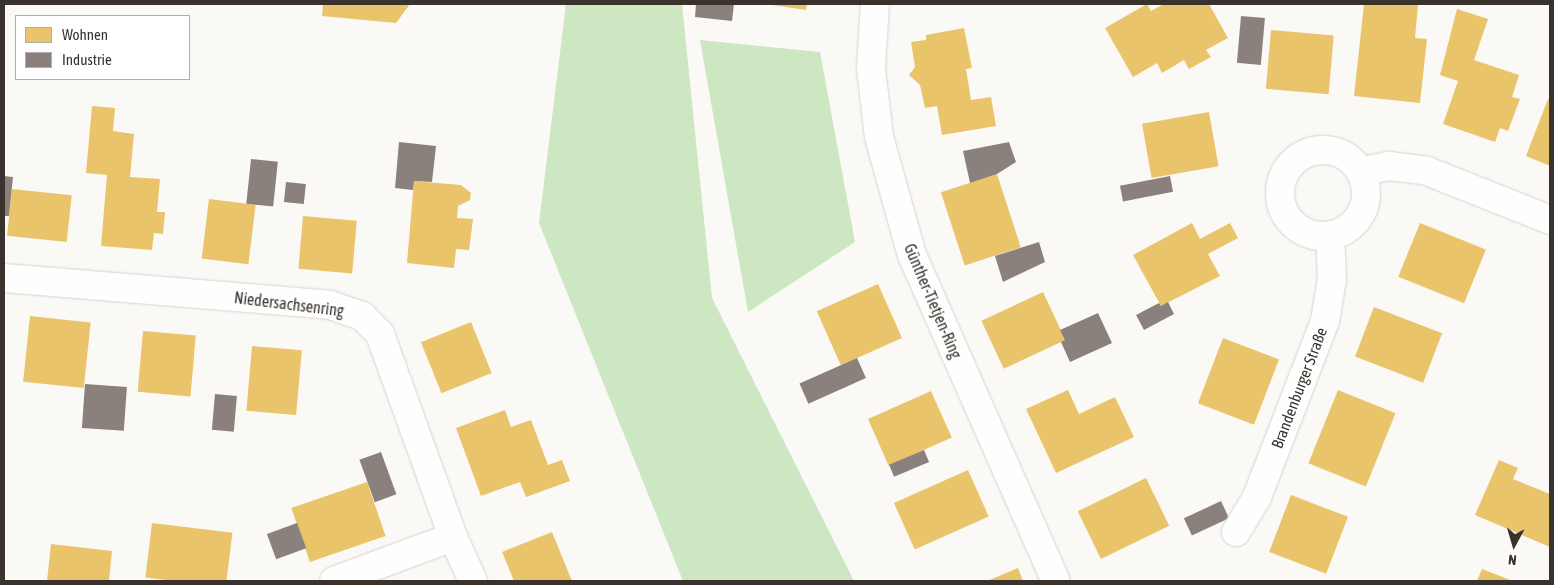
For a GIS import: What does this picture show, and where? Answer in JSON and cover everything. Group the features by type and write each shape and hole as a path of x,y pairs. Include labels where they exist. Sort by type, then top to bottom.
{"street":[{"name":"Günther-Tietjen-Ring","path":"874,4 871,68 879,136 912,255 1056,581"},
{"path":"1314,151 1340,154 1360,172 1366,187 1365,204 1358,219 1345,230 1330,236 1316,236 1293,224 1280,201 1284,175 1291,164 1314,151"},
{"path":"1360,172 1389,166 1428,171 1550,220"},
{"name":"Brandenburger Straße","path":"1236,532 1257,497 1325,321 1332,279 1330,236"},
{"name":"Niedersachsenring","path":"4,278 330,305 362,316 380,334 453,537 473,581"},
{"path":"334,581 453,537"}],"green space":[{"path":"566,4 682,4 712,298 854,581 683,581 539,223"},
{"path":"700,40 820,52 855,242 748,312"}],"building: Wohnen":[{"path":"323,4 410,4 396,23 322,16"},
{"path":"765,4 807,4 806,10"},
{"path":"1147,4 1151,11 1164,4 1209,4 1228,38 1206,50 1211,57 1189,69 1184,60 1162,73 1157,63 1133,77 1105,28"},
{"path":"1364,4 1418,5 1415,38 1427,39 1420,103 1354,96"},
{"path":"1457,9 1488,19 1474,60 1519,75 1512,97 1520,99 1508,131 1500,128 1495,142 1443,124 1458,81 1440,75"},
{"path":"964,28 972,68 966,69 971,100 991,97 996,126 942,135 937,106 925,108 920,85 909,75 915,67 911,42 926,40 926,35"},
{"path":"1271,30 1334,35 1329,94 1266,89"},
{"path":"1548,99 1550,100 1550,166 1526,156"},
{"path":"92,106 115,108 113,131 134,134 130,177 160,179 157,212 165,212 163,234 154,233 152,250 101,246 107,175 86,173"},
{"path":"1209,112 1219,166 1152,178 1142,124"},
{"path":"997,174 1021,247 965,265 941,192"},
{"path":"414,181 461,185 471,193 470,200 458,206 457,218 473,219 469,250 456,249 454,268 407,263"},
{"path":"12,189 72,195 67,242 7,236"},
{"path":"209,199 256,205 248,264 202,259"},
{"path":"303,216 357,221 352,274 298,269"},
{"path":"1192,223 1200,239 1230,223 1238,238 1208,254 1220,276 1161,306 1133,255"},
{"path":"1420,223 1486,250 1464,303 1398,277"},
{"path":"878,284 902,338 841,365 817,311"},
{"path":"1043,292 1065,340 1004,369 981,321"},
{"path":"1374,307 1442,333 1423,383 1355,356"},
{"path":"30,316 91,322 84,388 23,382"},
{"path":"471,322 492,373 442,393 421,342"},
{"path":"143,331 196,336 190,396 138,392"},
{"path":"1223,338 1279,360 1254,425 1198,403"},
{"path":"252,346 302,350 296,415 246,411"},
{"path":"1068,390 1079,414 1115,397 1134,437 1056,473 1026,409"},
{"path":"1338,390 1395,413 1366,486 1308,463"},
{"path":"931,391 952,438 889,466 868,419"},
{"path":"505,410 511,427 531,420 548,465 562,460 570,481 526,497 520,482 481,496 456,428"},
{"path":"1499,460 1518,468 1513,479 1550,494 1550,547 1475,515"},
{"path":"968,470 989,517 915,550 894,503"},
{"path":"1146,478 1169,526 1101,559 1078,511"},
{"path":"367,482 386,536 310,562 291,508"},
{"path":"1291,495 1348,517 1326,574 1269,552"},
{"path":"152,523 232,533 226,581 173,581 145,578"},
{"path":"552,532 572,581 514,581 502,552"},
{"path":"51,544 112,551 109,581 47,581"},
{"path":"1018,568 1023,581 987,581"},
{"path":"1482,569 1513,581 1477,581"}],"building: Industrie":[{"path":"696,4 734,4 732,21 695,17"},
{"path":"1241,16 1265,18 1261,65 1237,63"},
{"path":"399,142 436,146 432,182 414,181 413,190 395,188"},
{"path":"1009,142 1016,162 997,174 970,183 963,151"},
{"path":"251,159 278,162 273,207 246,204"},
{"path":"4,176 13,177 9,216 4,216"},
{"path":"1170,176 1173,192 1123,201 1120,186"},
{"path":"286,182 306,184 304,204 284,202"},
{"path":"1039,242 1045,262 1003,282 995,256"},
{"path":"1168,302 1174,314 1144,330 1136,315 1159,303 1161,306"},
{"path":"1098,313 1112,343 1070,362 1061,342 1065,340 1060,330"},
{"path":"857,358 866,378 808,404 799,384"},
{"path":"85,384 127,387 124,431 82,428"},
{"path":"215,394 237,396 234,432 212,430"},
{"path":"924,450 929,462 894,477 889,465"},
{"path":"381,452 396,494 375,502 359,460"},
{"path":"1221,501 1229,518 1192,536 1184,518"},
{"path":"297,523 306,548 276,559 267,534"}]}
